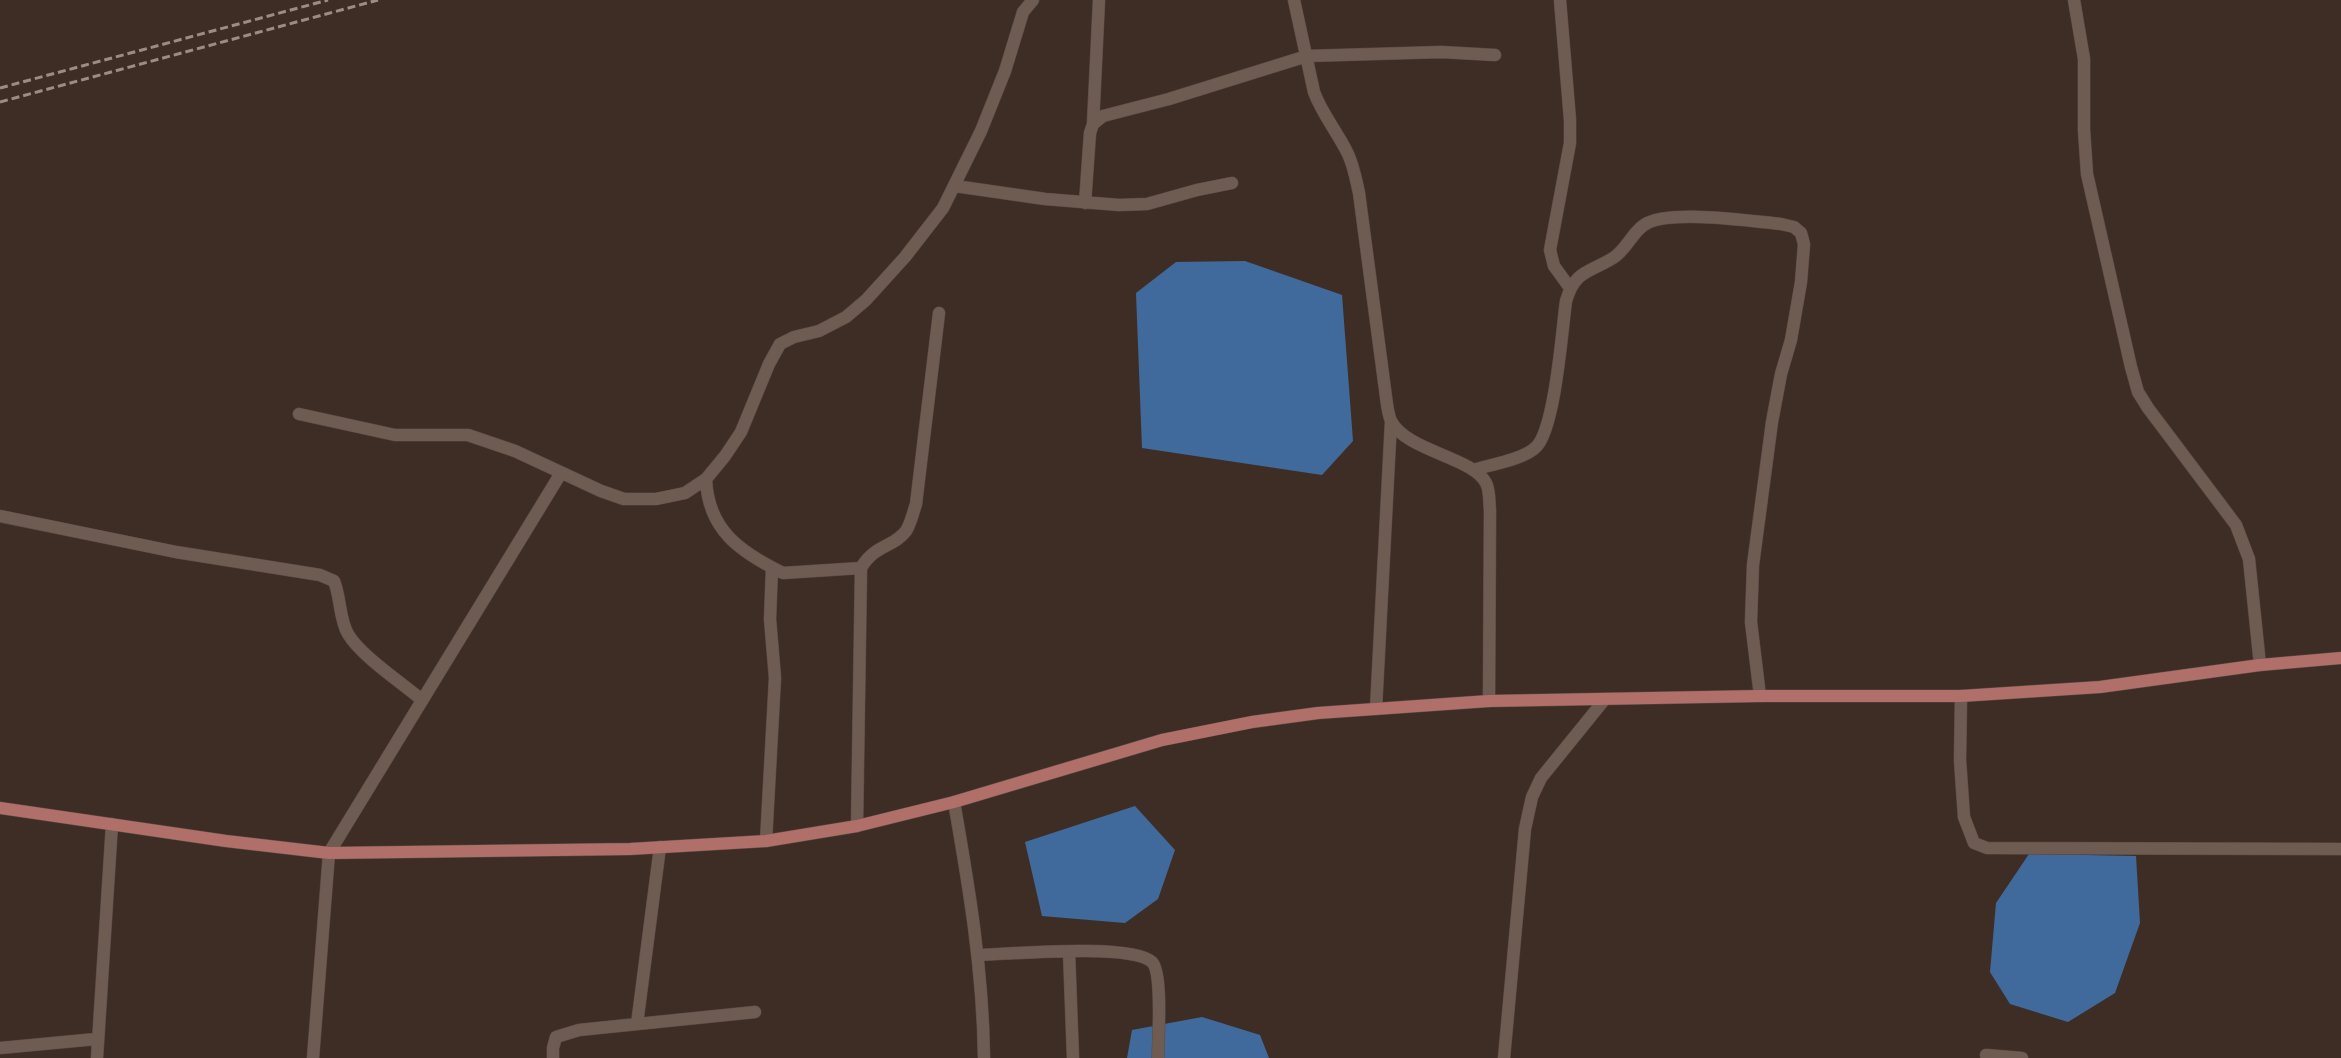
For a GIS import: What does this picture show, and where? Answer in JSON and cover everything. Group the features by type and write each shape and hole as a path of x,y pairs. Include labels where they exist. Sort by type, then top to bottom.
{"main road":[{"path":"0,808 329,853 660,847 766,841 857,826 954,802 1162,740 1252,722 1318,713 1489,701 1760,696 1961,696 2100,687 2260,665 2341,658"}],"street":[{"path":"298,414 395,435 468,435 515,451 601,491 624,499 656,499 685,493 706,479 725,456 741,432 769,364 780,344 794,336 819,331 846,317 866,300 905,257 943,208 981,132 1023,12 1033,0"},
{"path":"1085,203 1090,134 1093,124 1099,0"},
{"path":"1294,0 1320,106 1348,155 1355,171 1386,397 1391,421 1376,709"},
{"path":"1560,0 1570,120 1570,143 1550,250 1554,266 1570,288"},
{"path":"2074,0 2084,60 2084,130 2087,174 2131,367 2138,392 2148,408 2236,525 2249,560 2260,665"},
{"path":"1093,124 1103,116 1111,113 1169,99 1307,56 1441,52 1495,55"},
{"path":"954,186 1085,203 1147,204 1232,184"},
{"path":"1473,470 1527,453 1536,448 1542,438 1556,381 1566,301 1570,288 1575,280 1585,272 1617,255 1643,225 1656,219 1674,217 1781,224 1794,227 1801,233 1804,244 1801,282 1791,340 1781,374 1772,422 1751,588 1751,622 1760,696"},
{"path":"857,826 861,568 868,556 905,531 916,504 939,313"},
{"path":"1391,421 1400,432 1412,441 1473,470 1486,483 1490,510 1489,701"},
{"path":"313,1058 329,853 561,473"},
{"path":"706,479 707,498 716,521 739,548 772,568 783,573 861,568"},
{"path":"0,516 176,552 320,575 334,581 339,595 343,622 348,635 361,650 422,700"},
{"path":"766,841 775,678 770,619 772,568"},
{"path":"1961,696 1960,760 1964,818 1974,842 1987,848 2341,849"},
{"path":"1504,1058 1525,829 1532,797 1541,778 1605,699"},
{"path":"954,802 970,892 978,955 984,1020 984,1058"},
{"path":"97,1058 96,1039 112,824"},
{"path":"637,1024 660,847"},
{"path":"978,955 1103,951 1131,954 1152,962 1158,976 1158,1058"},
{"path":"1069,952 1073,1058"},
{"path":"553,1058 553,1048 556,1037 579,1030 755,1012"},
{"path":"0,1048 96,1039"},
{"path":"1986,1055 2022,1058"}],"water":[{"path":"1245,261 1342,295 1353,441 1322,475 1142,448 1136,293 1176,262"},
{"path":"1135,806 1175,850 1158,899 1125,923 1042,916 1025,842"},
{"path":"2029,854 2136,856 2140,923 2115,993 2068,1022 2010,1004 1990,972 1996,903"},
{"path":"1202,1017 1260,1035 1269,1058 1127,1058 1132,1030"}],"railway":[{"path":"0,88 328,0"},
{"path":"0,102 378,0"}]}
